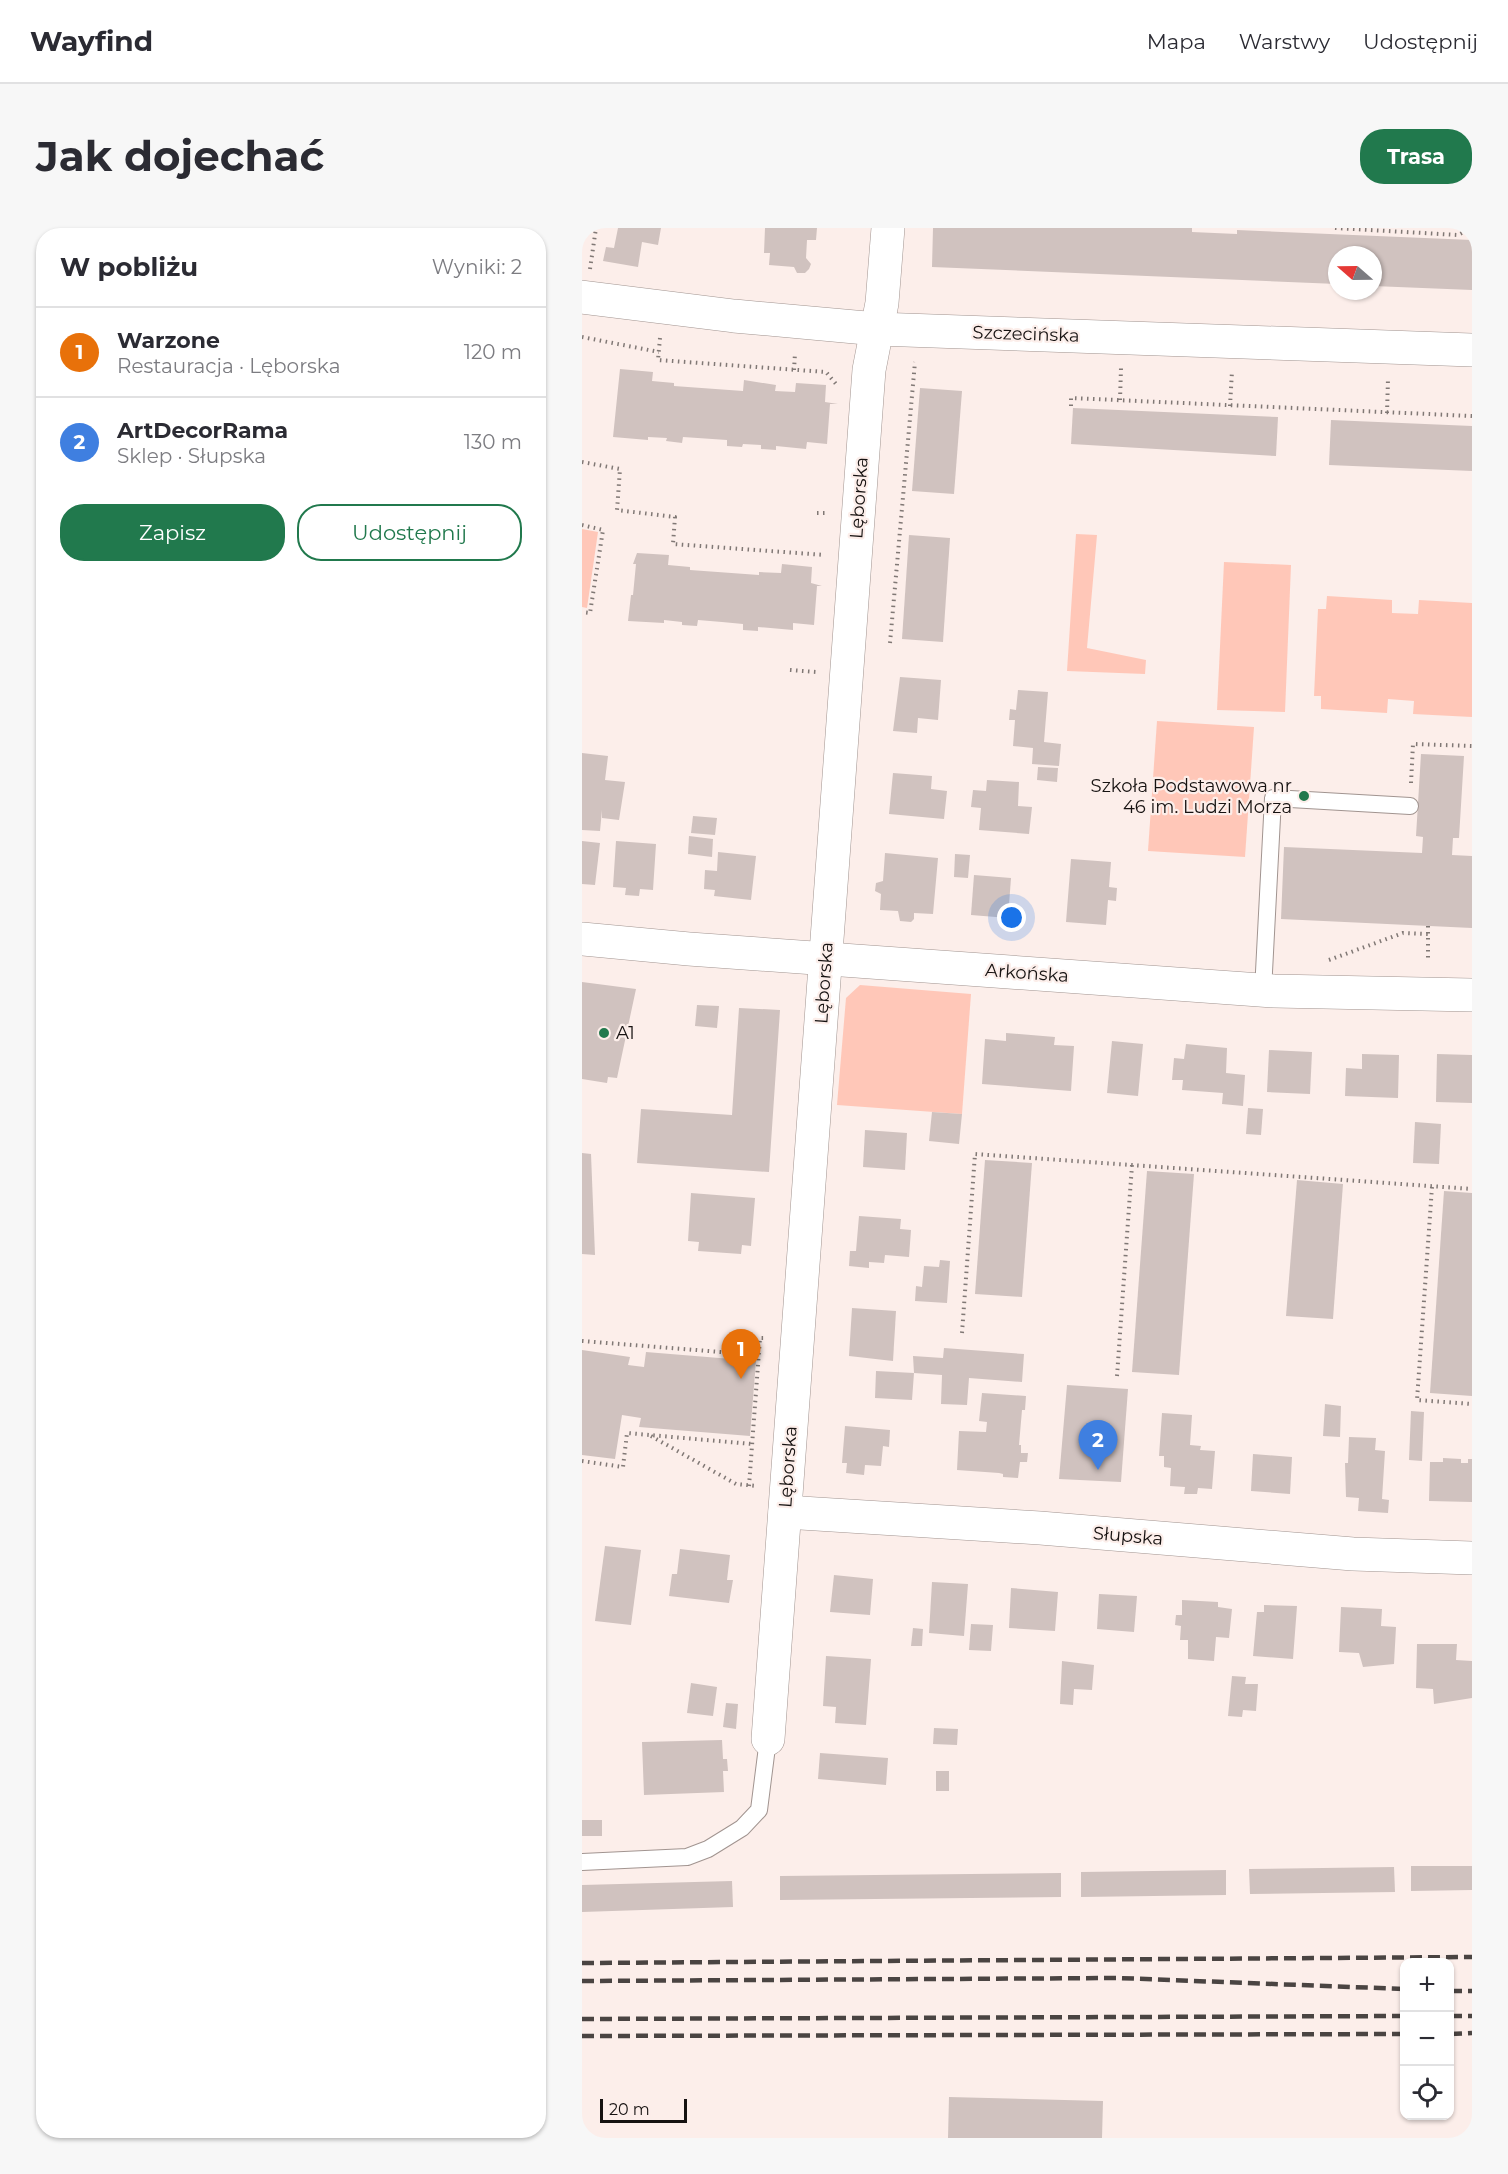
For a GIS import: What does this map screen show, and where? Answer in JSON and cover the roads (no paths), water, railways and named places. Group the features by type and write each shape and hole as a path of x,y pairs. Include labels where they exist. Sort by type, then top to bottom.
{"street":[{"name":"Lęborska","path":"768,1738 869,370 882,303 888,228"},
{"name":"Szczecińska","path":"582,297 734,316 877,329 1472,350"},
{"name":"Arkońska","path":"582,939 1263,991 1472,995"},
{"name":"Słupska","path":"785,1512 1040,1528 1353,1554 1472,1558"}],"lane":[{"path":"1263,991 1273,798 1410,806"},
{"path":"582,1862 687,1857 708,1849 734,1833 759,1810 768,1738"}],"railway":[{"path":"582,1963 1472,1957"},
{"path":"582,1981 1118,1978 1400,1989"},
{"path":"1454,1991 1472,1991"},
{"path":"582,2019 1400,2016"},
{"path":"1454,2016 1472,2016"},
{"path":"1454,2034 1472,2033"},
{"path":"582,2036 1400,2034"}],"place":[{"name":"Szkoła Podstawowa nr 46 im. Ludzi Morza","path":"1304,796"},
{"name":"A1","path":"604,1033"},
{"name":"Warzone","path":"741,1379"},
{"name":"ArtDecorRama","path":"1098,1470"}]}
